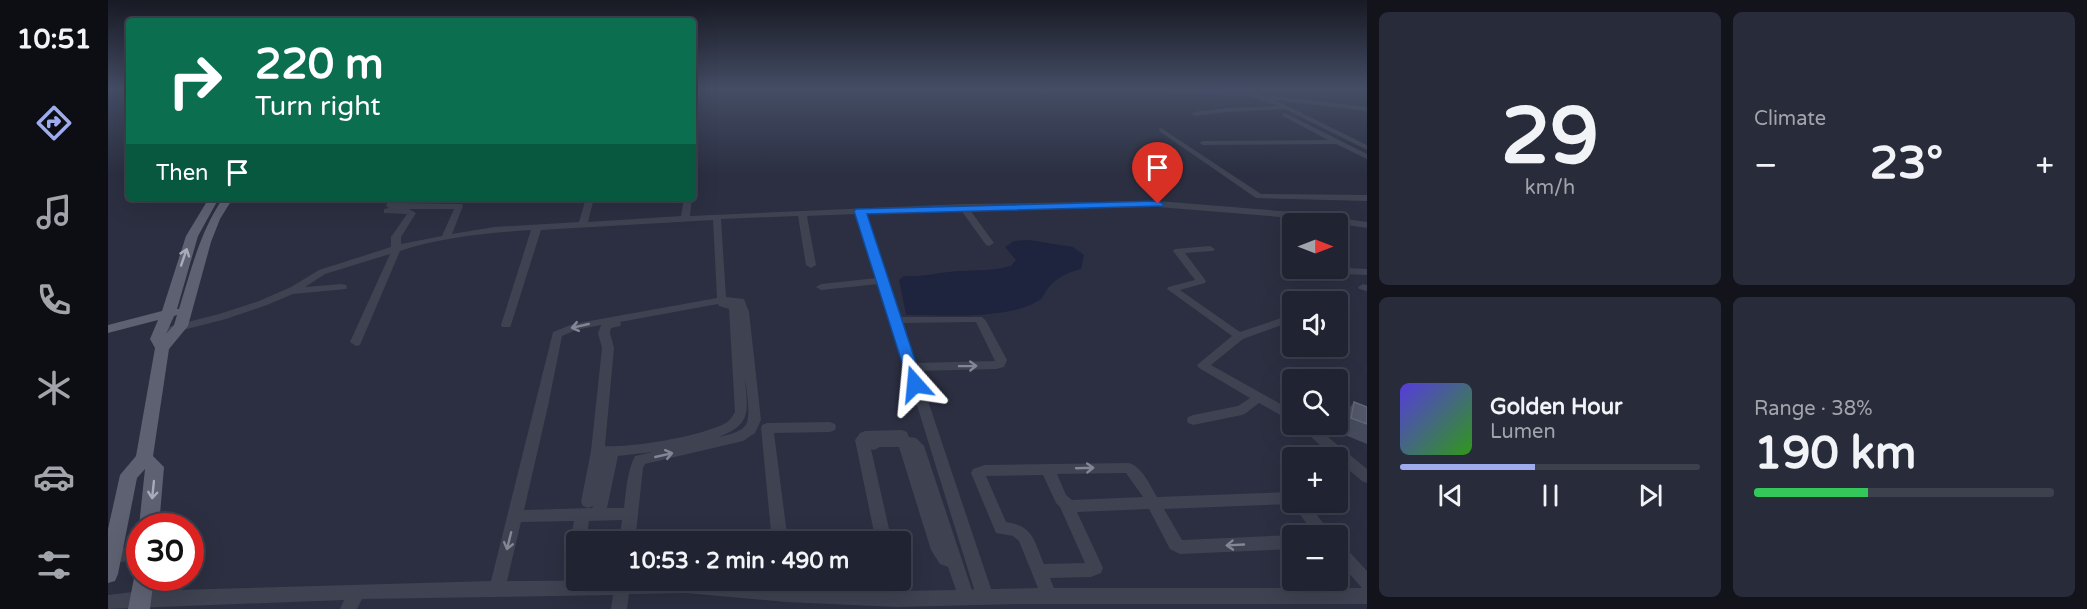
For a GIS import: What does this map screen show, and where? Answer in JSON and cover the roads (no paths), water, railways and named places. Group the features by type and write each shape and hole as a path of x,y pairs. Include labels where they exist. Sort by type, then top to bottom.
{"main road":[{"path":"109,563 129,475 144,459 164,328 181,266 197,220 212,201"},
{"path":"108,334 164,328 185,316 205,242 214,219 226,201"},
{"path":"108,329 164,328 185,316"},
{"path":"144,459 155,467 150,513"}],"street":[{"path":"1288,116 1367,157"},
{"path":"1304,116 1367,148"},
{"path":"1161,130 1259,196"},
{"path":"1203,143 1338,142"},
{"path":"1245,211 1248,201 1259,196 1367,198"},
{"path":"392,201 390,206 449,202 459,206 446,238"},
{"path":"583,224 589,201"},
{"path":"685,218 688,201"},
{"path":"185,316 222,317 287,292 322,272 415,243 494,230 802,213 963,207 1158,204 1305,216 1367,225"},
{"path":"963,207 989,243"},
{"path":"356,342 396,250 396,237 412,213 387,211"},
{"path":"860,211 985,597"},
{"path":"802,213 811,265"},
{"path":"717,217 721,296"},
{"path":"506,325 537,227"},
{"path":"1210,249 1178,251 1201,281 1172,289 1239,336"},
{"path":"1348,271 1367,272"},
{"path":"821,287 881,281"},
{"path":"287,292 342,287"},
{"path":"497,589 557,334 573,327 730,299 740,301 744,312 755,420 750,430 738,437 640,460 636,468 628,531"},
{"path":"598,515 605,452 608,348 604,333 606,326 722,304 734,307 741,412 737,420 730,426 700,437 605,452"},
{"path":"894,320 978,319 1001,360 1000,364 996,365 909,366"},
{"path":"1282,321 1239,336 1203,365 1282,411"},
{"path":"1193,420 1242,410 1259,397"},
{"path":"779,531 767,428 830,427"},
{"path":"882,531 862,440 866,436 902,435 906,442"},
{"path":"1316,435 1367,477"},
{"path":"874,445 877,442 906,442 917,446 966,597"},
{"path":"580,531 585,508 605,452"},
{"path":"1049,596 1022,533 1001,528 978,473 986,470 1126,467 1133,472 1175,544 1180,547 1282,542"},
{"path":"1039,571 1095,568 1066,504 1058,494 1049,470"},
{"path":"1066,504 1282,498"},
{"path":"516,516 585,508 598,515 630,514"},
{"path":"1307,513 1317,525"},
{"path":"109,563 126,556"},
{"path":"1348,561 1367,583"},
{"path":"108,603 140,604 357,593 566,586"},
{"path":"619,609 621,591"},
{"path":"826,591 898,598 1367,596"},
{"path":"896,591 898,598"},
{"path":"348,609 357,593"}],"water":[{"path":"1029,240 1073,247 1084,255 1081,269 1068,273 1055,281 1041,299 1029,306 976,315 906,315 899,280 904,276 992,270 1011,266 1016,260 1005,247 1014,241"}]}
